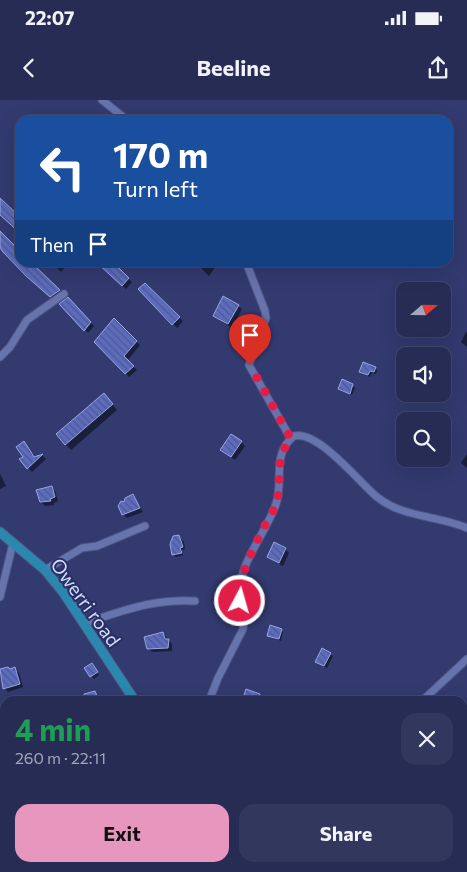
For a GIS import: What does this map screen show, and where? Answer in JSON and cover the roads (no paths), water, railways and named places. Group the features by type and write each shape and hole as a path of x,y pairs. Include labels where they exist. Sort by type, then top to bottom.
{"main road":[{"name":"Owerri road","path":"0,532 45,570 85,623 132,696"}],"street":[{"path":"102,100 121,115"},
{"path":"248,267 266,318 250,365 291,439"},
{"path":"0,357 10,347 27,320 64,294"},
{"path":"210,696 243,629 244,623 239,592 241,581 263,528 276,504 278,467 284,450 291,439 300,435 321,446 377,497 403,512 446,520 467,528"},
{"path":"45,570 82,548 97,546 146,526"},
{"path":"0,597 13,542"},
{"path":"85,623 150,603 168,600 196,601"},
{"path":"427,696 467,659"}]}
